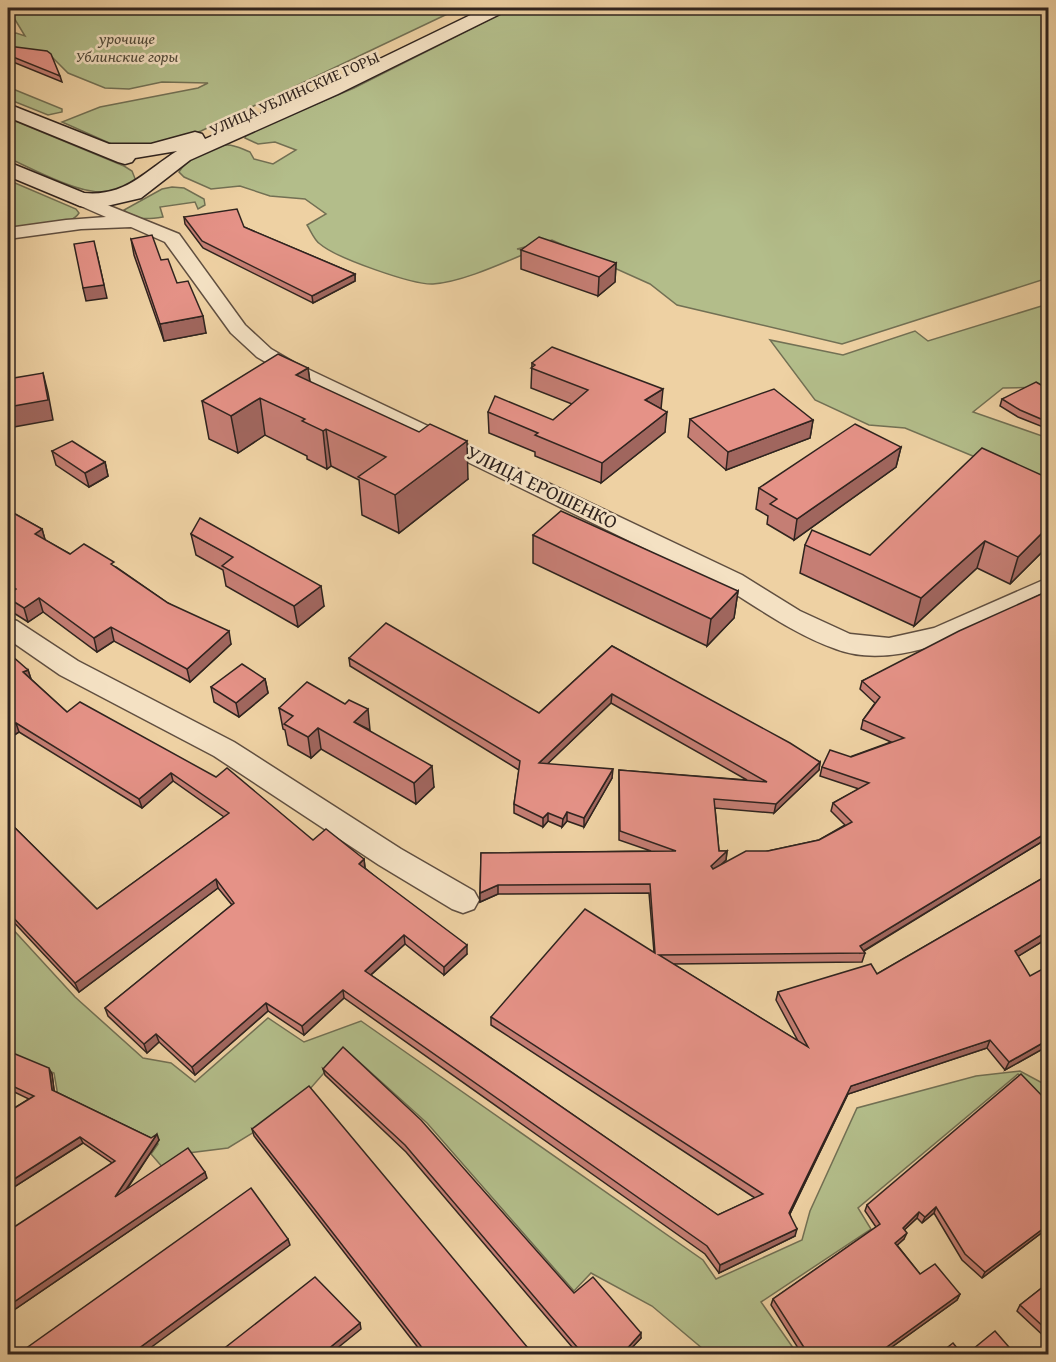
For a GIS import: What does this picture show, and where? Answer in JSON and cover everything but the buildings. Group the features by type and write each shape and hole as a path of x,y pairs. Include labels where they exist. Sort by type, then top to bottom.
{"main road":[{"name":"УЛИЦА УБЛИНСКИЕ ГОРЫ","path":"106,150 140,152 180,144 335,75 475,8"},
{"name":"УЛИЦА УБЛИНСКИЕ ГОРЫ","path":"140,189 183,156 331,90 498,8"},
{"path":"8,110 106,150 145,169 150,175 140,189"},
{"name":"УЛИЦА ЕРОШЕНКО","path":"8,168 80,199 98,201 140,189"}],"street":[{"path":"80,223 107,210 140,189"},
{"path":"80,199 89,212 80,223"},
{"name":"УЛИЦА ЕРОШЕНКО","path":"80,199 172,238 238,329 264,352 288,368 504,468 733,581 791,617 845,643 889,647 941,635 1048,586"},
{"path":"8,234 108,221 146,226"},
{"path":"8,627 69,668 224,749 390,857 463,900"}],"green space":[{"name":"урочище Ублинские горы","path":"8,8 460,8 201,131 167,143 116,146 62,122 100,107 198,88 208,83 162,82 129,89 105,88 68,73 51,56 8,59 8,36 16,33 25,36"},
{"path":"513,8 1048,8 1048,278 842,344 677,305 650,284 552,240 517,249 534,250 457,280 433,284 409,280 358,263 320,244 307,225 326,214 305,199 270,196 240,186 211,189 184,177 179,172 187,163 200,155 226,145 241,148 250,152 254,159 273,164 296,150 275,142 258,144 245,138 246,134 354,88"},
{"path":"8,87 62,109 62,112 48,115 8,99"},
{"path":"8,118 124,166 132,171 136,181 123,189 108,192 91,191 55,180 8,158"},
{"path":"8,180 76,209 79,213 74,218 57,225 8,230"},
{"path":"184,188 204,199 205,205 198,209 195,202 160,207 163,217 153,218 137,218 124,210 162,189"},
{"path":"1048,304 1048,387 1003,388 973,412 1048,438 1048,487 905,428 869,425 815,400 770,340 843,355 915,331 928,341"},
{"path":"8,924 75,997 143,1058 171,1063 195,1082 268,1018 304,1042 361,1021 703,1260 716,1279 802,1240 810,1211 857,1108 976,1076 1020,1071 1048,1086 1048,1105 1018,1074 858,1208 871,1229 761,1302 796,1352 709,1354 652,1306 591,1273 574,1291 427,1123 345,1049 309,1090 251,1134 228,1148 188,1153 164,1169 151,1154 158,1144 58,1096 54,1073 8,1055"}]}
